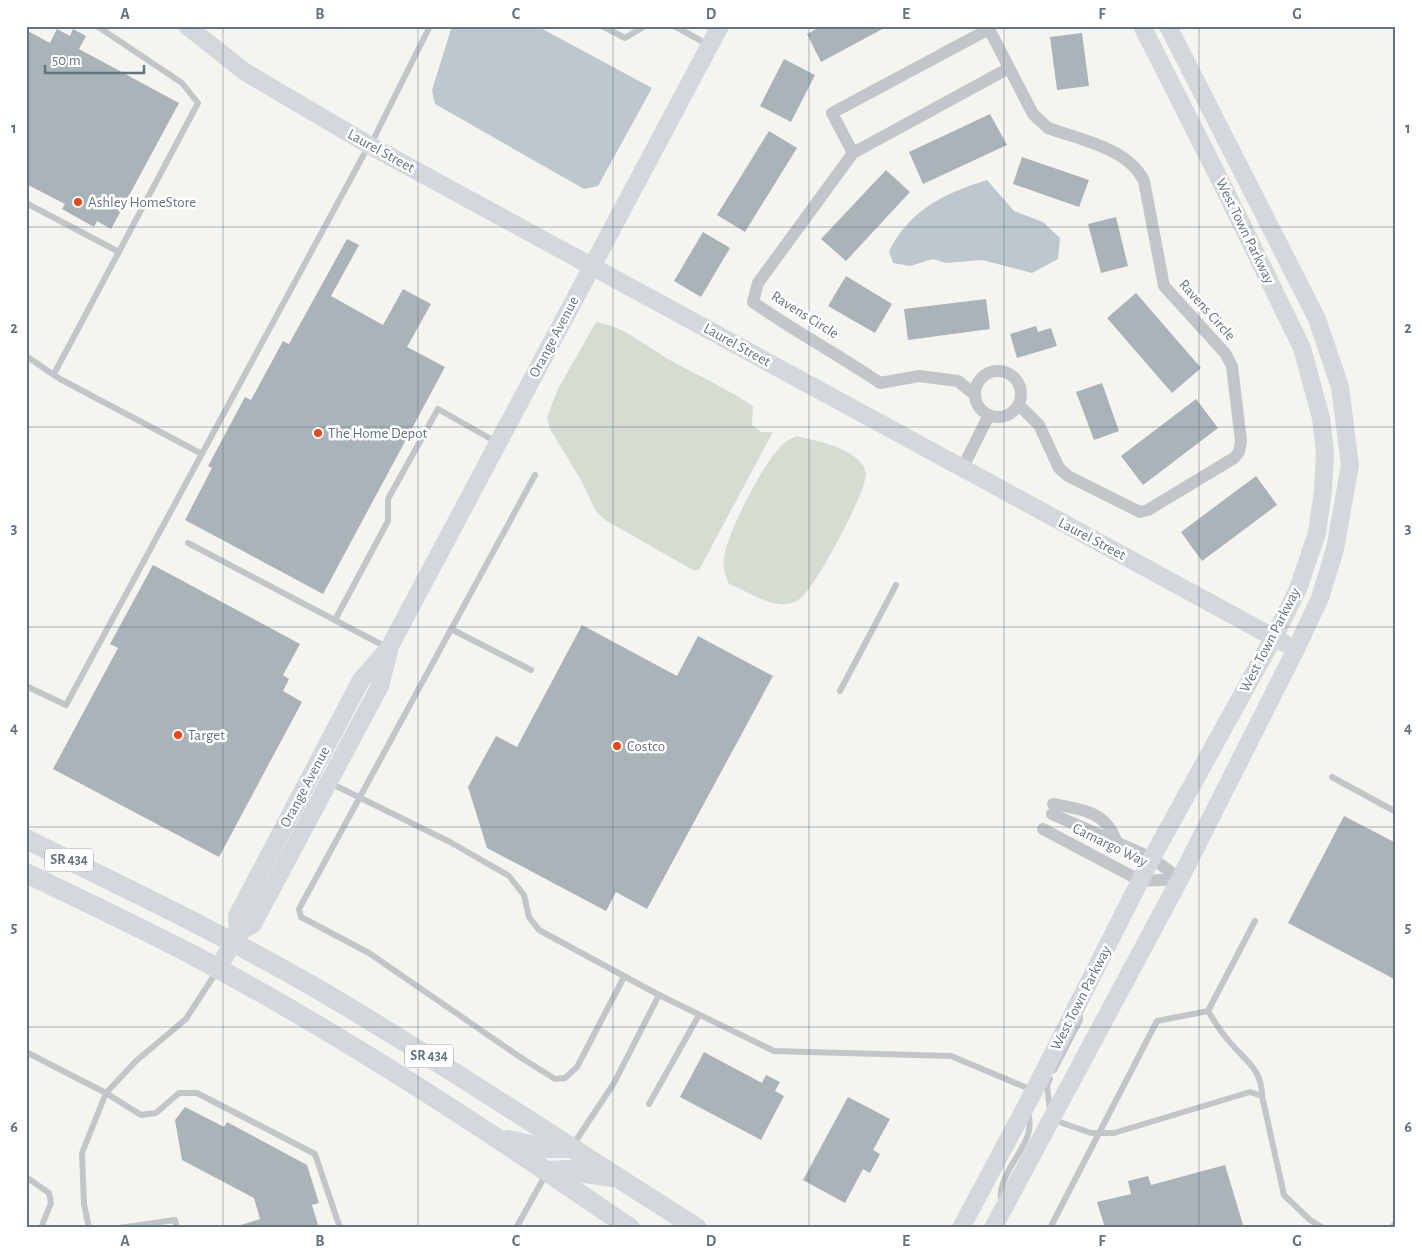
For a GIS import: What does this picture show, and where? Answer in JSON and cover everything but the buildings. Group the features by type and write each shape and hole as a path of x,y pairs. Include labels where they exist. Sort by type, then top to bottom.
{"main road":[{"name":"SR 434","path":"26,839 236,938 404,1041 697,1228"},
{"name":"SR 434","path":"26,873 218,969 401,1075 548,1171 630,1228"},
{"path":"496,1137 543,1148 571,1148"},
{"path":"548,1171 567,1170 618,1178"}],"street":[{"name":"Laurel Street","path":"187,26 245,72 370,145 962,469 1296,649"},
{"name":"Orange Avenue","path":"236,938 238,916 361,680 389,648 720,26"},
{"name":"West Town Parkway","path":"961,1228 1030,1099 1152,858 1274,637 1298,589 1317,533 1323,491 1325,452 1322,418 1302,348 1142,26"},
{"name":"West Town Parkway","path":"997,1221 1180,879 1320,598 1335,549 1350,465 1340,387 1317,319 1168,26"},
{"name":"Ravens Circle","path":"853,153 832,113 989,29 1033,114 1041,123 1048,128 1129,160 1139,170 1144,181 1164,286 1225,353 1232,366 1241,441 1239,452 1234,458 1148,510 1140,512 1068,476 1059,468 1039,424 1019,405"},
{"name":"Ravens Circle","path":"989,415 978,407 975,395 958,381 918,376 880,383 753,302 758,284 853,153 1009,68"},
{"path":"962,469 989,415 999,418 1011,414 1019,405 1022,393 1018,381 1010,373 998,370 986,374 977,383 975,395"},
{"name":"Orange Avenue","path":"218,969 236,938 253,924 329,783 380,686 389,648"},
{"name":"Camargo Way","path":"1053,809 1152,858 1180,879"},
{"name":"Camargo Way","path":"1043,829 1141,881 1180,879"}],"lane":[{"path":"54,374 198,103 182,83 97,26"},
{"path":"26,686 66,706 370,145 430,26"},
{"path":"602,26 625,38 645,26"},
{"path":"674,26 710,46"},
{"path":"26,203 119,252"},
{"path":"26,356 54,374 202,454"},
{"path":"335,620 388,521 388,500 438,409 498,443"},
{"path":"534,475 299,909 301,916 369,953 520,1057 556,1078 565,1078 577,1067 624,977"},
{"path":"188,543 389,648"},
{"path":"840,691 896,585"},
{"path":"451,629 532,670"},
{"path":"1332,777 1396,812"},
{"path":"329,783 450,842 509,876 524,895 529,916 539,930 624,977 774,1051 951,1056 1030,1099 1031,1119 1029,1134 1002,1186 997,1221"},
{"path":"1208,1011 1255,921"},
{"path":"89,1228 84,1204 82,1153 106,1093 136,1061 186,1019 218,969"},
{"path":"571,1148 614,1083 659,995"},
{"path":"1080,1000 1080,1020 1047,1085 1051,1119 1091,1133 1114,1132 1250,1092 1262,1096"},
{"path":"1208,1011 1228,1040 1255,1070 1262,1081 1262,1096 1284,1195 1310,1220 1323,1228"},
{"path":"1050,1228 1157,1021 1208,1011"},
{"path":"649,1104 698,1014"},
{"path":"26,1052 106,1093 140,1115 156,1113 179,1093 197,1093 316,1154 340,1228"},
{"path":"516,1228 548,1171"},
{"path":"26,1177 48,1193 51,1203 41,1228"},
{"path":"119,1228 175,1220 178,1228"}],"shaded area":[{"path":"452,26 537,26 652,88 598,186 584,189 435,104 432,90"},
{"path":"987,180 1014,211 1043,222 1060,238 1058,259 1032,273 982,260 946,263 933,259 910,266 893,263 889,251 907,224 918,214 956,191"},
{"path":"596,322 625,332 668,359 743,399 753,406 752,425 761,432 773,432 699,570 693,570 605,520 595,510 582,482 550,429 547,417 558,389"},
{"path":"796,436 822,442 849,453 862,464 866,474 864,485 850,518 810,587 795,602 788,604 771,603 729,584 724,571 723,561 732,531 755,484 780,447"}],"place":[{"name":"Ashley HomeStore","path":"78,202"},
{"name":"The Home Depot","path":"318,433"},
{"name":"Target","path":"178,735"},
{"name":"Costco","path":"617,746"}]}
